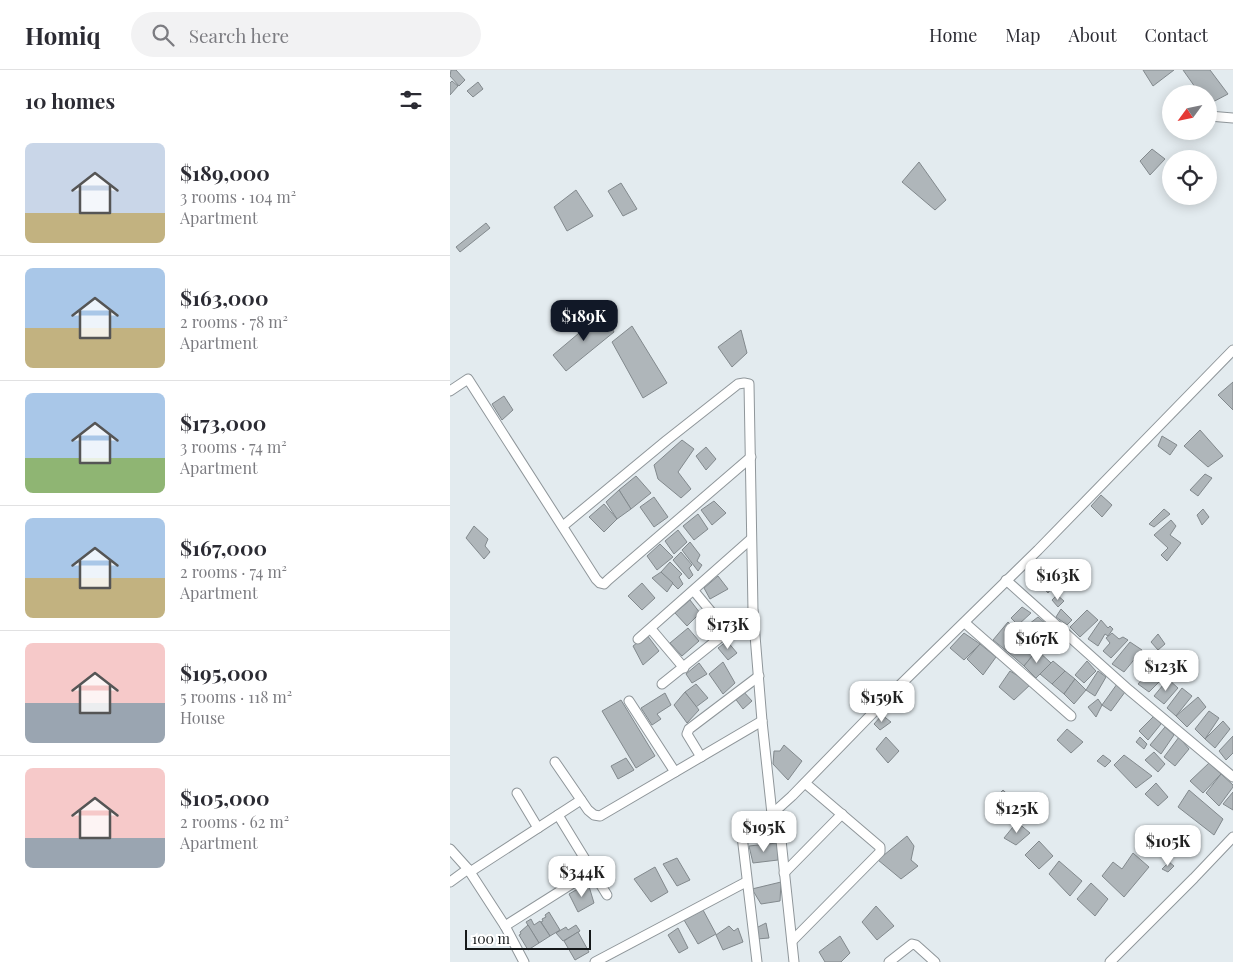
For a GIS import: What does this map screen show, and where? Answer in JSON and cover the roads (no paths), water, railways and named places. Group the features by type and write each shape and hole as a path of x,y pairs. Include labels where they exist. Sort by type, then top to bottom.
{"street":[{"path":"1218,117 1233,118"},
{"path":"757,962 746,882 742,836 745,830 772,814 805,782 906,679 1038,550 1233,350"},
{"path":"450,391 468,379 596,579 604,584 751,457"},
{"path":"563,526 738,384 749,384 753,611 772,814"},
{"path":"638,639 751,539"},
{"path":"1006,580 1129,690 1233,777"},
{"path":"694,590 728,631"},
{"path":"662,684 753,611"},
{"path":"964,623 1071,716"},
{"path":"650,629 684,668"},
{"path":"701,757 688,734 689,729 759,676"},
{"path":"629,701 676,772"},
{"path":"555,762 594,815 600,816 762,721"},
{"path":"792,942 880,852 880,847 805,782"},
{"path":"517,793 538,828"},
{"path":"450,882 582,800"},
{"path":"784,873 842,814"},
{"path":"558,815 607,895"},
{"path":"1110,962 1188,885 1233,837"},
{"path":"782,840 794,962"},
{"path":"450,849 469,870 505,926 524,962"},
{"path":"505,926 592,871"},
{"path":"595,962 746,882"},
{"path":"889,962 907,946 912,944 916,945 935,962"}]}
